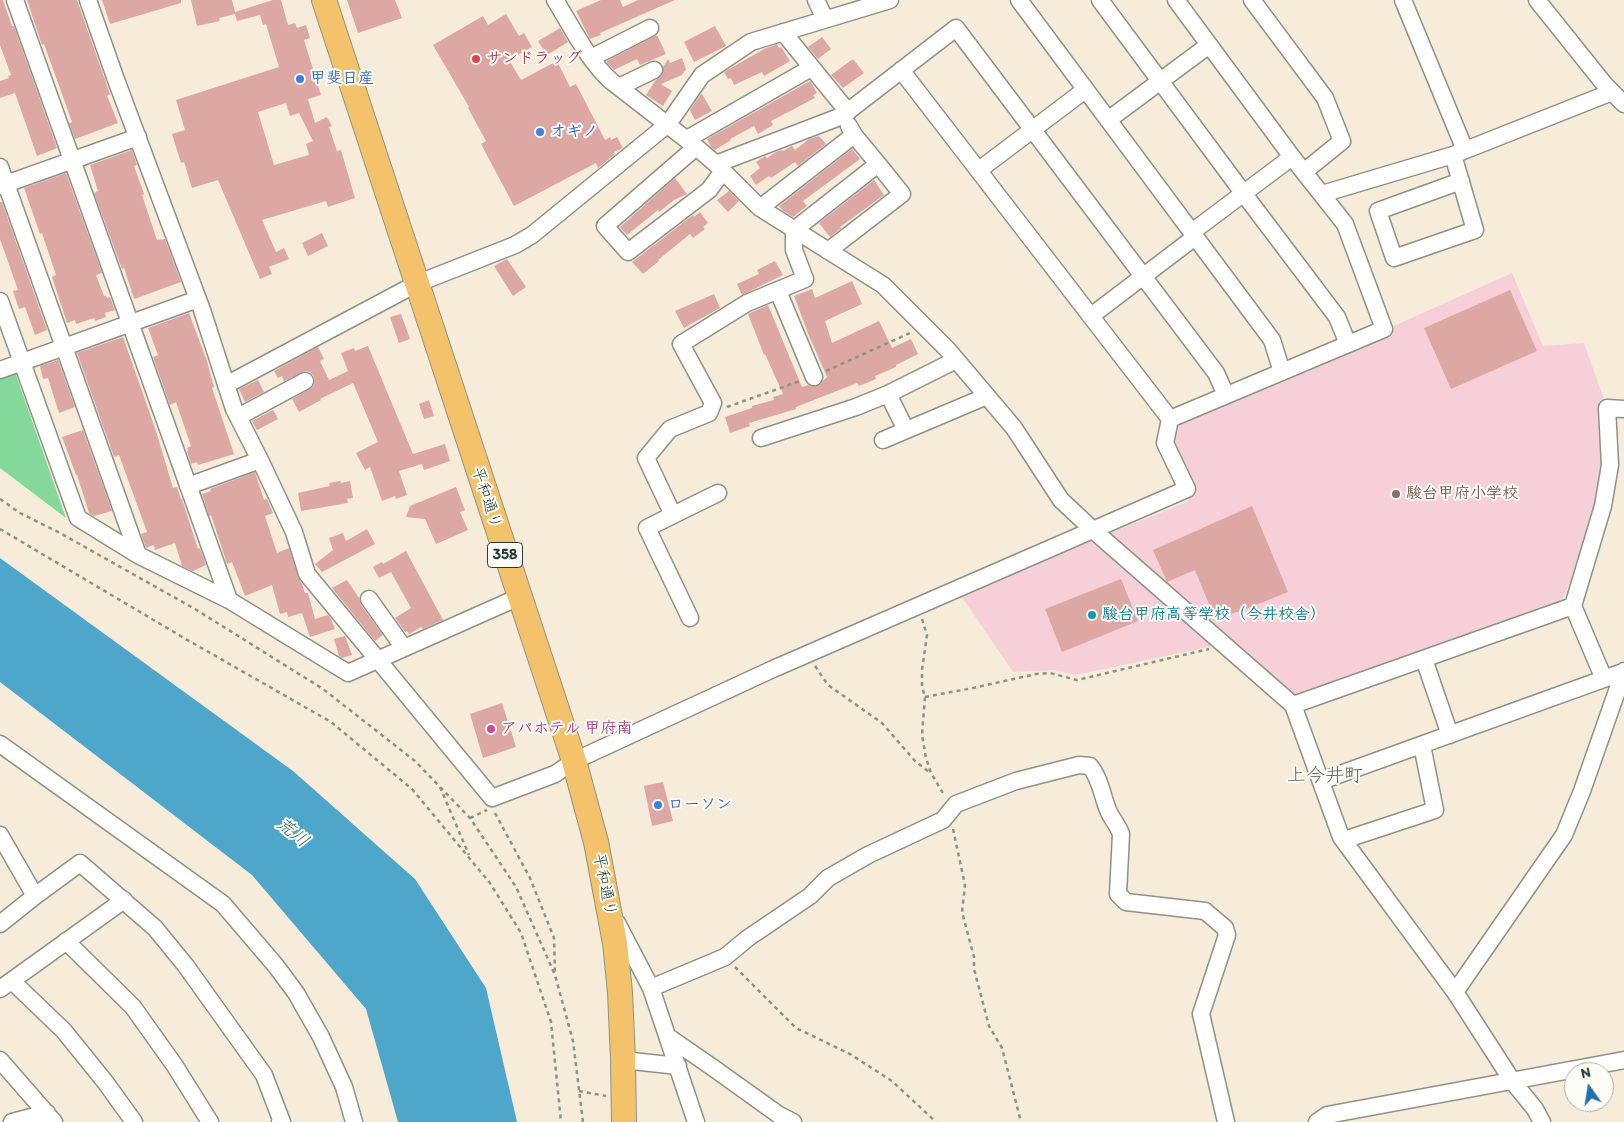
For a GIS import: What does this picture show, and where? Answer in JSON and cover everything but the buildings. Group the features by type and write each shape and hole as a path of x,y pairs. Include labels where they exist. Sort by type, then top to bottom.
{"highway":[{"name":"平和通り","path":"324,0 574,762 596,842 609,907 620,992 624,1122"}],"street":[{"path":"0,4 13,0 72,160 228,600"},
{"path":"88,0 202,310 238,417 294,532 307,574 492,798 555,774 574,762 807,654 1187,489 1165,443 1170,420 901,70"},
{"path":"555,0 601,72 691,143 720,168 760,208 883,285 956,360 1014,428 1061,500 1293,705 1344,840 1455,992 1513,1082 1535,1109 1542,1122"},
{"path":"816,0 825,19"},
{"path":"226,385 416,284 515,245 532,234 668,124 702,75 751,42 890,0"},
{"path":"1019,0 1272,340 1282,372"},
{"path":"1100,0 1337,317 1348,344"},
{"path":"1170,420 1384,330 1345,224 1292,157 1176,0"},
{"path":"1252,0 1324,98 1342,141 1304,171"},
{"path":"1403,0 1459,153 1461,181 1475,230 1394,258 1378,211 1461,181"},
{"path":"1537,0 1612,92 1624,104"},
{"path":"591,58 650,28"},
{"path":"811,68 691,143 605,226 628,252 709,190 720,168 845,114 956,28 1216,373 1226,395"},
{"path":"783,32 845,114 854,134 902,194 828,251"},
{"path":"1108,120 1209,44"},
{"path":"619,87 654,70"},
{"path":"979,170 1085,90"},
{"path":"1322,194 1459,153 1612,92"},
{"path":"760,208 854,134"},
{"path":"3,185 138,136"},
{"path":"1091,316 1144,276 1292,157"},
{"path":"794,230 878,164"},
{"path":"0,167 3,185 64,347 138,554"},
{"path":"673,515 646,458 670,429 709,413 713,403 681,344 747,303 805,279 794,250 794,230"},
{"path":"778,291 814,376"},
{"path":"0,370 198,299"},
{"path":"0,301 78,518 138,554 228,600 348,673 519,597"},
{"path":"761,438 856,407 888,394 956,360"},
{"path":"238,417 305,381"},
{"path":"888,394 906,430"},
{"path":"883,440 987,396"},
{"path":"1604,679 1573,606 1603,506 1610,465 1607,408 1624,409"},
{"path":"188,486 260,460"},
{"path":"690,618 647,528 718,493"},
{"path":"369,599 404,648"},
{"path":"1293,705 1573,606"},
{"path":"1424,659 1450,735"},
{"path":"1321,781 1624,672"},
{"path":"1455,992 1564,835 1582,791 1624,672"},
{"path":"0,744 223,904 271,959 296,993 321,1037 344,1086 354,1122"},
{"path":"1344,840 1435,810 1422,745"},
{"path":"650,988 726,957 748,938 810,896 828,878 868,855 943,820 956,804 1016,780 1079,765 1090,766 1096,773 1108,812 1121,834 1118,894 1126,902 1205,910 1225,928 1227,935 1201,1014 1226,1122"},
{"path":"0,835 35,896"},
{"path":"0,924 80,863 155,928 186,966 264,1075 282,1122 280,1122"},
{"path":"124,900 6,985 64,1030 134,1122"},
{"path":"609,907 650,988 696,1122"},
{"path":"66,941 133,1007 175,1066 210,1122"},
{"path":"667,1036 779,1115 793,1122"},
{"path":"0,1060 6,1076 50,1118"},
{"path":"623,1060 678,1066"},
{"path":"1317,1122 1327,1115 1624,1060"},
{"path":"12,1122 50,1118"}],"path":[{"path":"0,499 20,513 60,533 195,609 323,689 415,760 470,818 516,887 555,975 573,1041 583,1122"},
{"path":"0,529 331,722 412,789 490,883 522,932 551,1022 560,1122"},
{"path":"918,606 927,635 922,670 922,686 925,697 922,735 926,758 931,773 947,800 965,885 962,912 974,957 974,969 990,1026 1002,1048 1021,1122"},
{"path":"925,697 1050,672 1077,680 1225,646"},
{"path":"807,654 828,685 882,723 915,761 931,773"},
{"path":"439,786 471,860"},
{"path":"470,818 493,808 530,878 554,938 555,975"},
{"path":"726,957 796,1028 850,1054 892,1081 936,1122"},
{"path":"579,1091 606,1095"}],"shaded area":[{"name":"駿台甲府小学校","path":"1512,273 1543,346 1584,343 1607,408 1599,511 1561,604 1298,699 1106,535 1187,502 1195,486 1172,436 1177,423"},
{"path":"1094,539 1213,646 1075,675 1055,670 1013,672 962,597"}],"green space":[{"path":"15,372 66,518 0,468 0,377"}],"water":[{"name":"荒川","path":"0,558 293,771 415,879 486,988 517,1122 398,1122 366,1009 252,875 0,682"}],"place":[{"name":"サンドラッグ","path":"476,59"},
{"name":"甲斐日産","path":"300,79"},
{"name":"オギノ","path":"540,132"},
{"name":"駿台甲府小学校","path":"1396,494"},
{"name":"駿台甲府高等学校（今井校舎）","path":"1092,615"},
{"name":"アパホテル 甲府南","path":"491,729"},
{"name":"ローソン","path":"658,805"}],"district":[{"name":"上今井町","path":"1325,776"}]}
